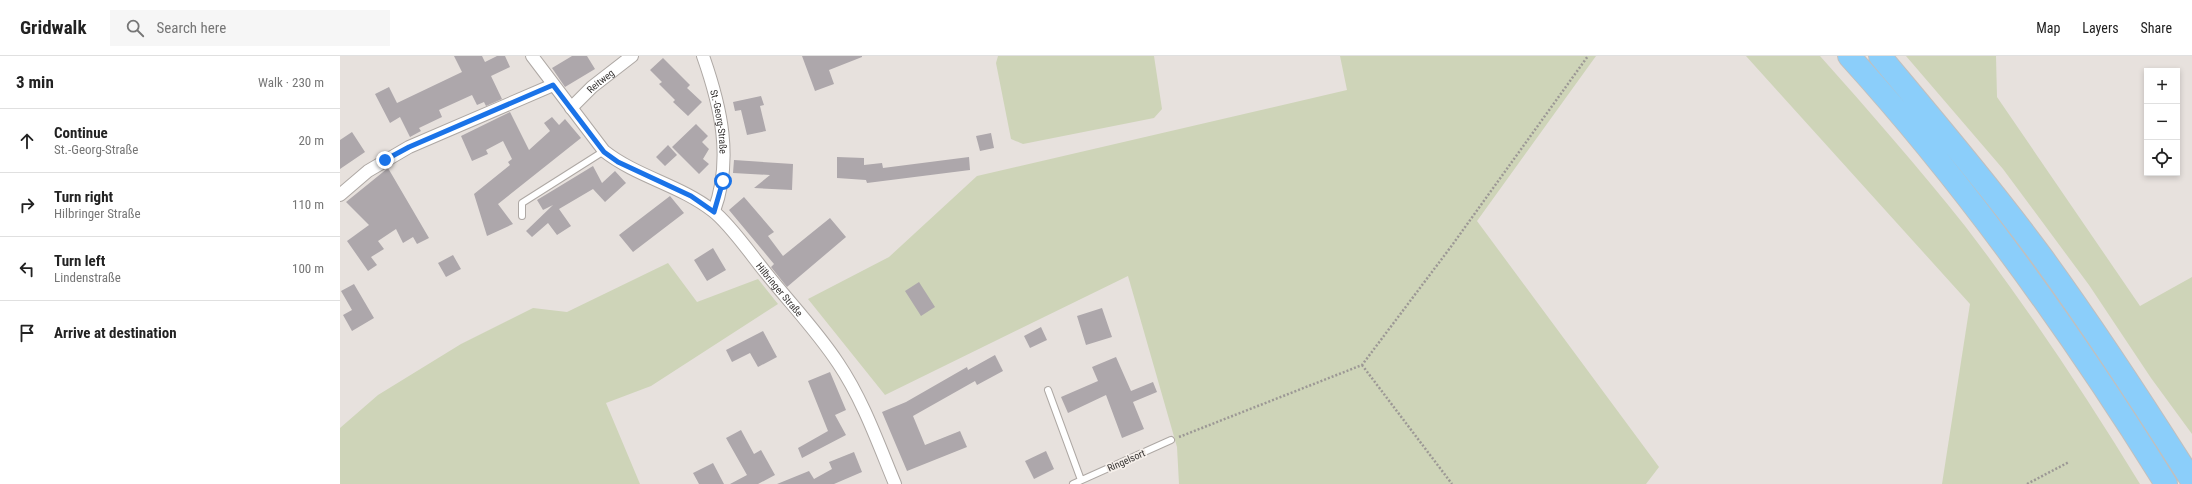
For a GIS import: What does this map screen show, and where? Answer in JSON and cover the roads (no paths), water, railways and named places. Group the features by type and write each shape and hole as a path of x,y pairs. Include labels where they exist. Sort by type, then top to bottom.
{"highway":[{"path":"1849,56 1970,202 2022,270 2079,349 2166,484"},
{"path":"1880,56 1988,187 2041,256 2106,348 2192,481"}],"street":[{"name":"Hilbringer Straße","path":"532,56 604,152 618,162 691,196 714,212 819,337 839,364 867,416 895,484"},
{"name":"Reitweg","path":"571,108 592,87 632,56"},
{"name":"St.-Georg-Straße","path":"703,56 712,80 724,130 723,181 714,212"},
{"path":"340,195 379,164 409,147 553,85"}],"lane":[{"path":"522,216 522,203 604,152"},
{"path":"1048,390 1081,480"},
{"name":"Ringelsort","path":"1073,484 1171,440"}]}
